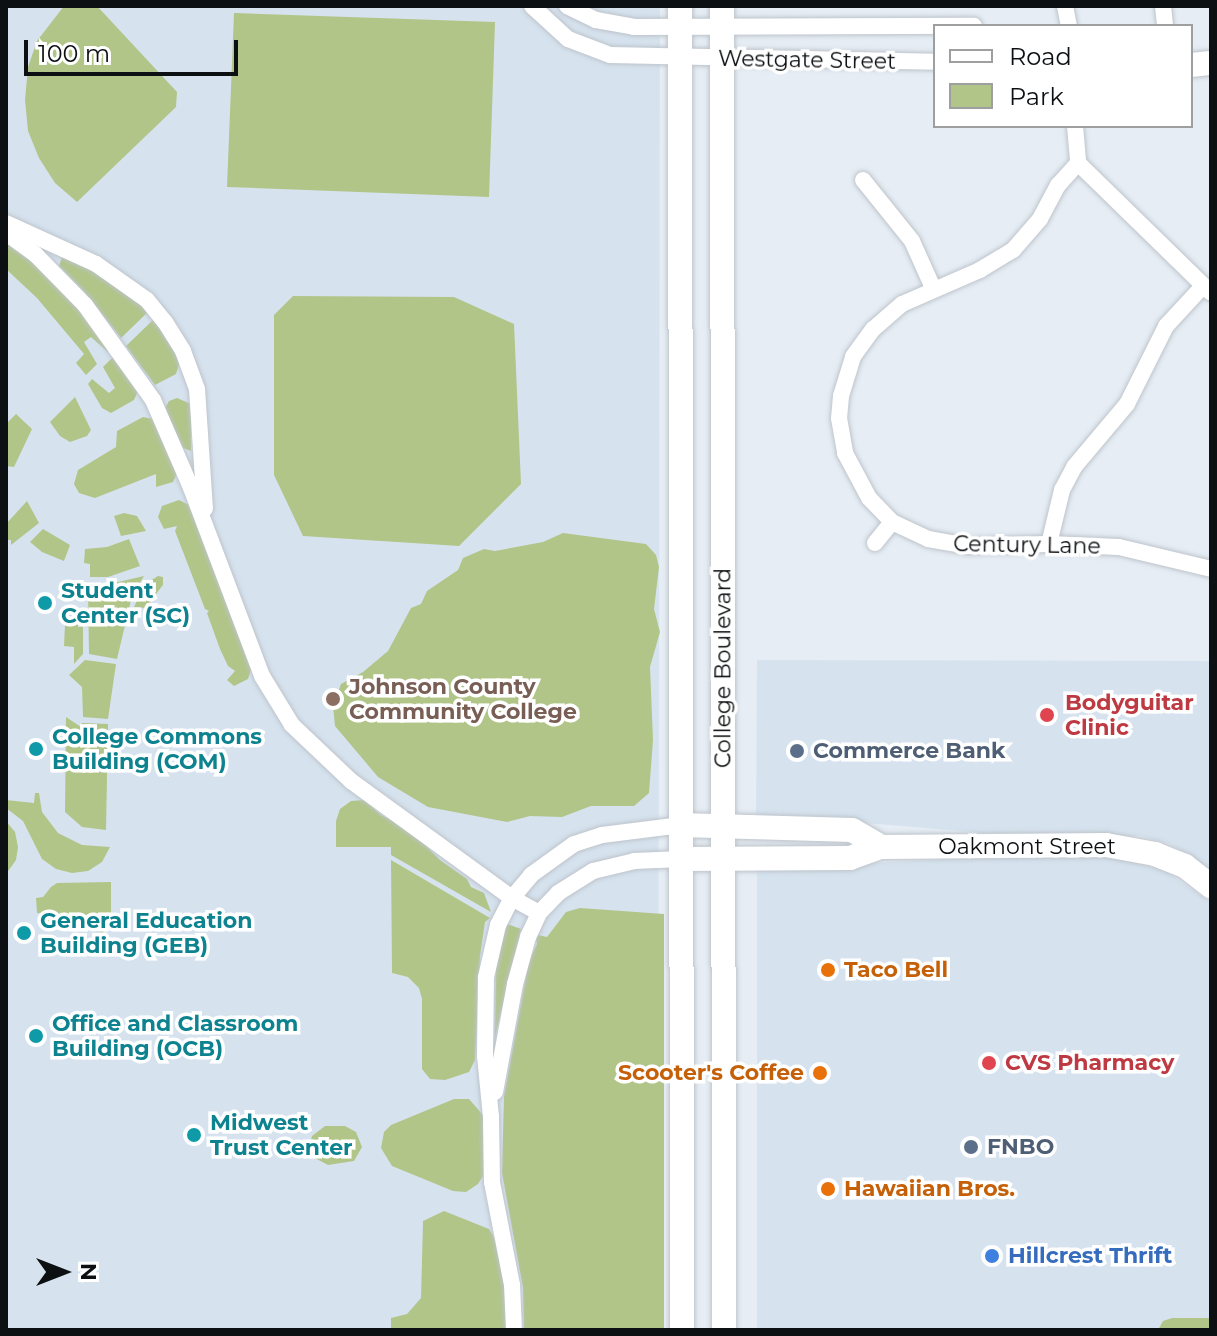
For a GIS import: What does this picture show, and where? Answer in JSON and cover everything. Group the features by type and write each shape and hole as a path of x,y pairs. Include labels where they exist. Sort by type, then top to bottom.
{"main road":[{"name":"College Boulevard","path":"680,16 682,1330"},
{"name":"College Boulevard","path":"722,16 724,1330"},
{"name":"Oakmont Street","path":"681,825 852,830 881,847"},
{"name":"Oakmont Street","path":"681,859 850,858 881,847 1106,845 1141,850 1169,859 1211,886"}],"street":[{"name":"Westgate Street","path":"532,6 568,39 589,49 631,57 933,62"},
{"path":"567,6 614,25 680,16 933,24"},
{"path":"1049,544 1062,490 1074,467 1127,404 1166,326 1207,290 1078,163 1075,128"},
{"name":"Century Lane","path":"1078,163 1058,185 1040,219 1013,250 980,270 902,304 873,329 853,357 841,396 839,418 845,453 869,498 892,522 909,532 946,544 1119,547 1211,569"},
{"path":"863,180 912,241 933,288"},
{"path":"6,223 96,264 147,300 165,322 183,351 197,389 208,534"},
{"path":"6,233 62,280 106,331 158,410 262,676 292,725 340,772 512,898 539,913"},
{"path":"875,543 892,522"},
{"path":"514,1330 512,1285 492,1182 491,1117 485,1056 486,977 494,937 512,898 531,875 574,844 602,835 681,825"},
{"path":"491,1117 515,984 528,937 539,913 558,893 593,871 635,861 681,859"}],"shaded area":[{"name":"Johnson County Community College","path":"6,6 660,6 658,1330 6,1330"},
{"path":"757,660 1211,661 1211,869 1170,844 1141,836 985,833 853,822 756,821"},
{"path":"990,857 1120,858 1167,872 1211,903 1211,1330 757,1330 757,869"}],"green space":[{"path":"64,6 97,6 177,92 176,107 77,202 55,183 39,158 28,131 25,100 28,67 37,41"},
{"path":"234,13 495,22 489,197 227,187"},
{"path":"6,239 53,279 112,347 108,352 91,337 84,342 97,364 86,375 76,363 84,354 37,298 6,269"},
{"path":"62,257 84,264 149,311 121,338 83,290 59,266"},
{"path":"293,296 454,297 514,324 521,484 459,546 303,536 274,475 274,315"},
{"path":"155,318 180,361 176,374 155,385 126,346"},
{"path":"113,357 138,391 134,400 111,413 102,408 88,384 92,379 109,393 115,388 103,367"},
{"path":"75,397 91,430 87,436 70,442 60,436 50,422"},
{"path":"177,398 191,404 191,451 183,448 165,408 169,401"},
{"path":"16,414 32,429 14,467 6,466 6,424"},
{"path":"143,417 153,419 177,473 173,482 156,487 156,474 95,498 79,493 74,484 78,470 116,447 117,431"},
{"path":"179,500 191,506 252,667 248,679 234,686 227,680 235,671 228,666 220,649 207,613 209,611 205,609 175,531 177,526 164,529 158,517 162,506"},
{"path":"27,501 39,523 11,545 11,540 6,540 6,524"},
{"path":"124,513 137,516 146,531 121,536 114,516"},
{"path":"43,529 70,545 64,561 42,552 30,542"},
{"path":"563,533 646,544 656,555 659,567 654,609 660,632 650,667 653,740 649,793 634,806 591,806 562,817 530,816 507,822 428,807 378,777 335,726 333,706 341,684 363,672 388,651 411,608 421,604 427,591 458,570 463,558 484,549 495,551 543,542"},
{"path":"129,539 140,566 108,577 90,577 90,564 84,563 85,549 107,547"},
{"path":"144,576 132,596 117,659 89,654 88,589"},
{"path":"158,576 163,577 163,585 145,608 134,607 144,585"},
{"path":"78,622 78,627 83,627 83,654 74,664 74,647 64,646 65,624"},
{"path":"85,660 116,664 108,719 83,717 82,687 69,675"},
{"path":"66,717 81,727 82,723 108,724 106,830 82,827 65,812"},
{"path":"35,793 39,793 42,812 58,833 82,845 110,847 102,862 88,871 72,873 56,869 42,859 23,821 6,808 6,800 34,803"},
{"path":"364,800 381,815 409,829 440,860 467,879 471,887 484,893 491,912 391,855 391,847 336,847 336,821 340,809 351,801"},
{"path":"6,821 15,832 18,847 16,860 6,874"},
{"path":"391,860 490,918 485,922 480,956 475,1060 469,1072 445,1080 430,1079 422,1069 422,999 419,988 408,977 392,973"},
{"path":"111,882 111,922 103,933 88,928 69,930 70,922 63,919 58,930 43,930 42,913 37,913 36,898 43,897 51,887 57,883"},
{"path":"580,908 664,914 664,1330 524,1330 523,1288 502,1173 504,1096 529,961 537,944 536,939 538,935 547,937 566,912"},
{"path":"507,924 521,929 495,1037 496,967"},
{"path":"454,1099 469,1099 483,1115 483,1176 466,1192 453,1191 392,1166 381,1148 384,1132 391,1125"},
{"path":"325,1126 345,1126 356,1132 362,1147 354,1161 328,1165 313,1157 310,1145 312,1136"},
{"path":"444,1211 489,1229 494,1237 505,1286 507,1330 391,1330 391,1318 407,1314 421,1298 423,1221"},
{"path":"1172,1318 1211,1318 1211,1330 1158,1330 1163,1321"}],"place":[{"name":"Student Center (SC)","path":"45,603"},
{"name":"Johnson County Community College","path":"333,699"},
{"name":"Bodyguitar Clinic","path":"1047,715"},
{"name":"College Commons Building (COM)","path":"36,749"},
{"name":"Commerce Bank","path":"797,751"},
{"name":"General Education Building (GEB)","path":"24,933"},
{"name":"Taco Bell","path":"828,970"},
{"name":"Office and Classroom Building (OCB)","path":"36,1036"},
{"name":"CVS Pharmacy","path":"989,1063"},
{"name":"Scooter's Coffee","path":"820,1073"},
{"name":"Midwest Trust Center","path":"194,1135"},
{"name":"FNBO","path":"971,1147"},
{"name":"Hawaiian Bros.","path":"828,1189"},
{"name":"Hillcrest Thrift","path":"992,1256"}]}
